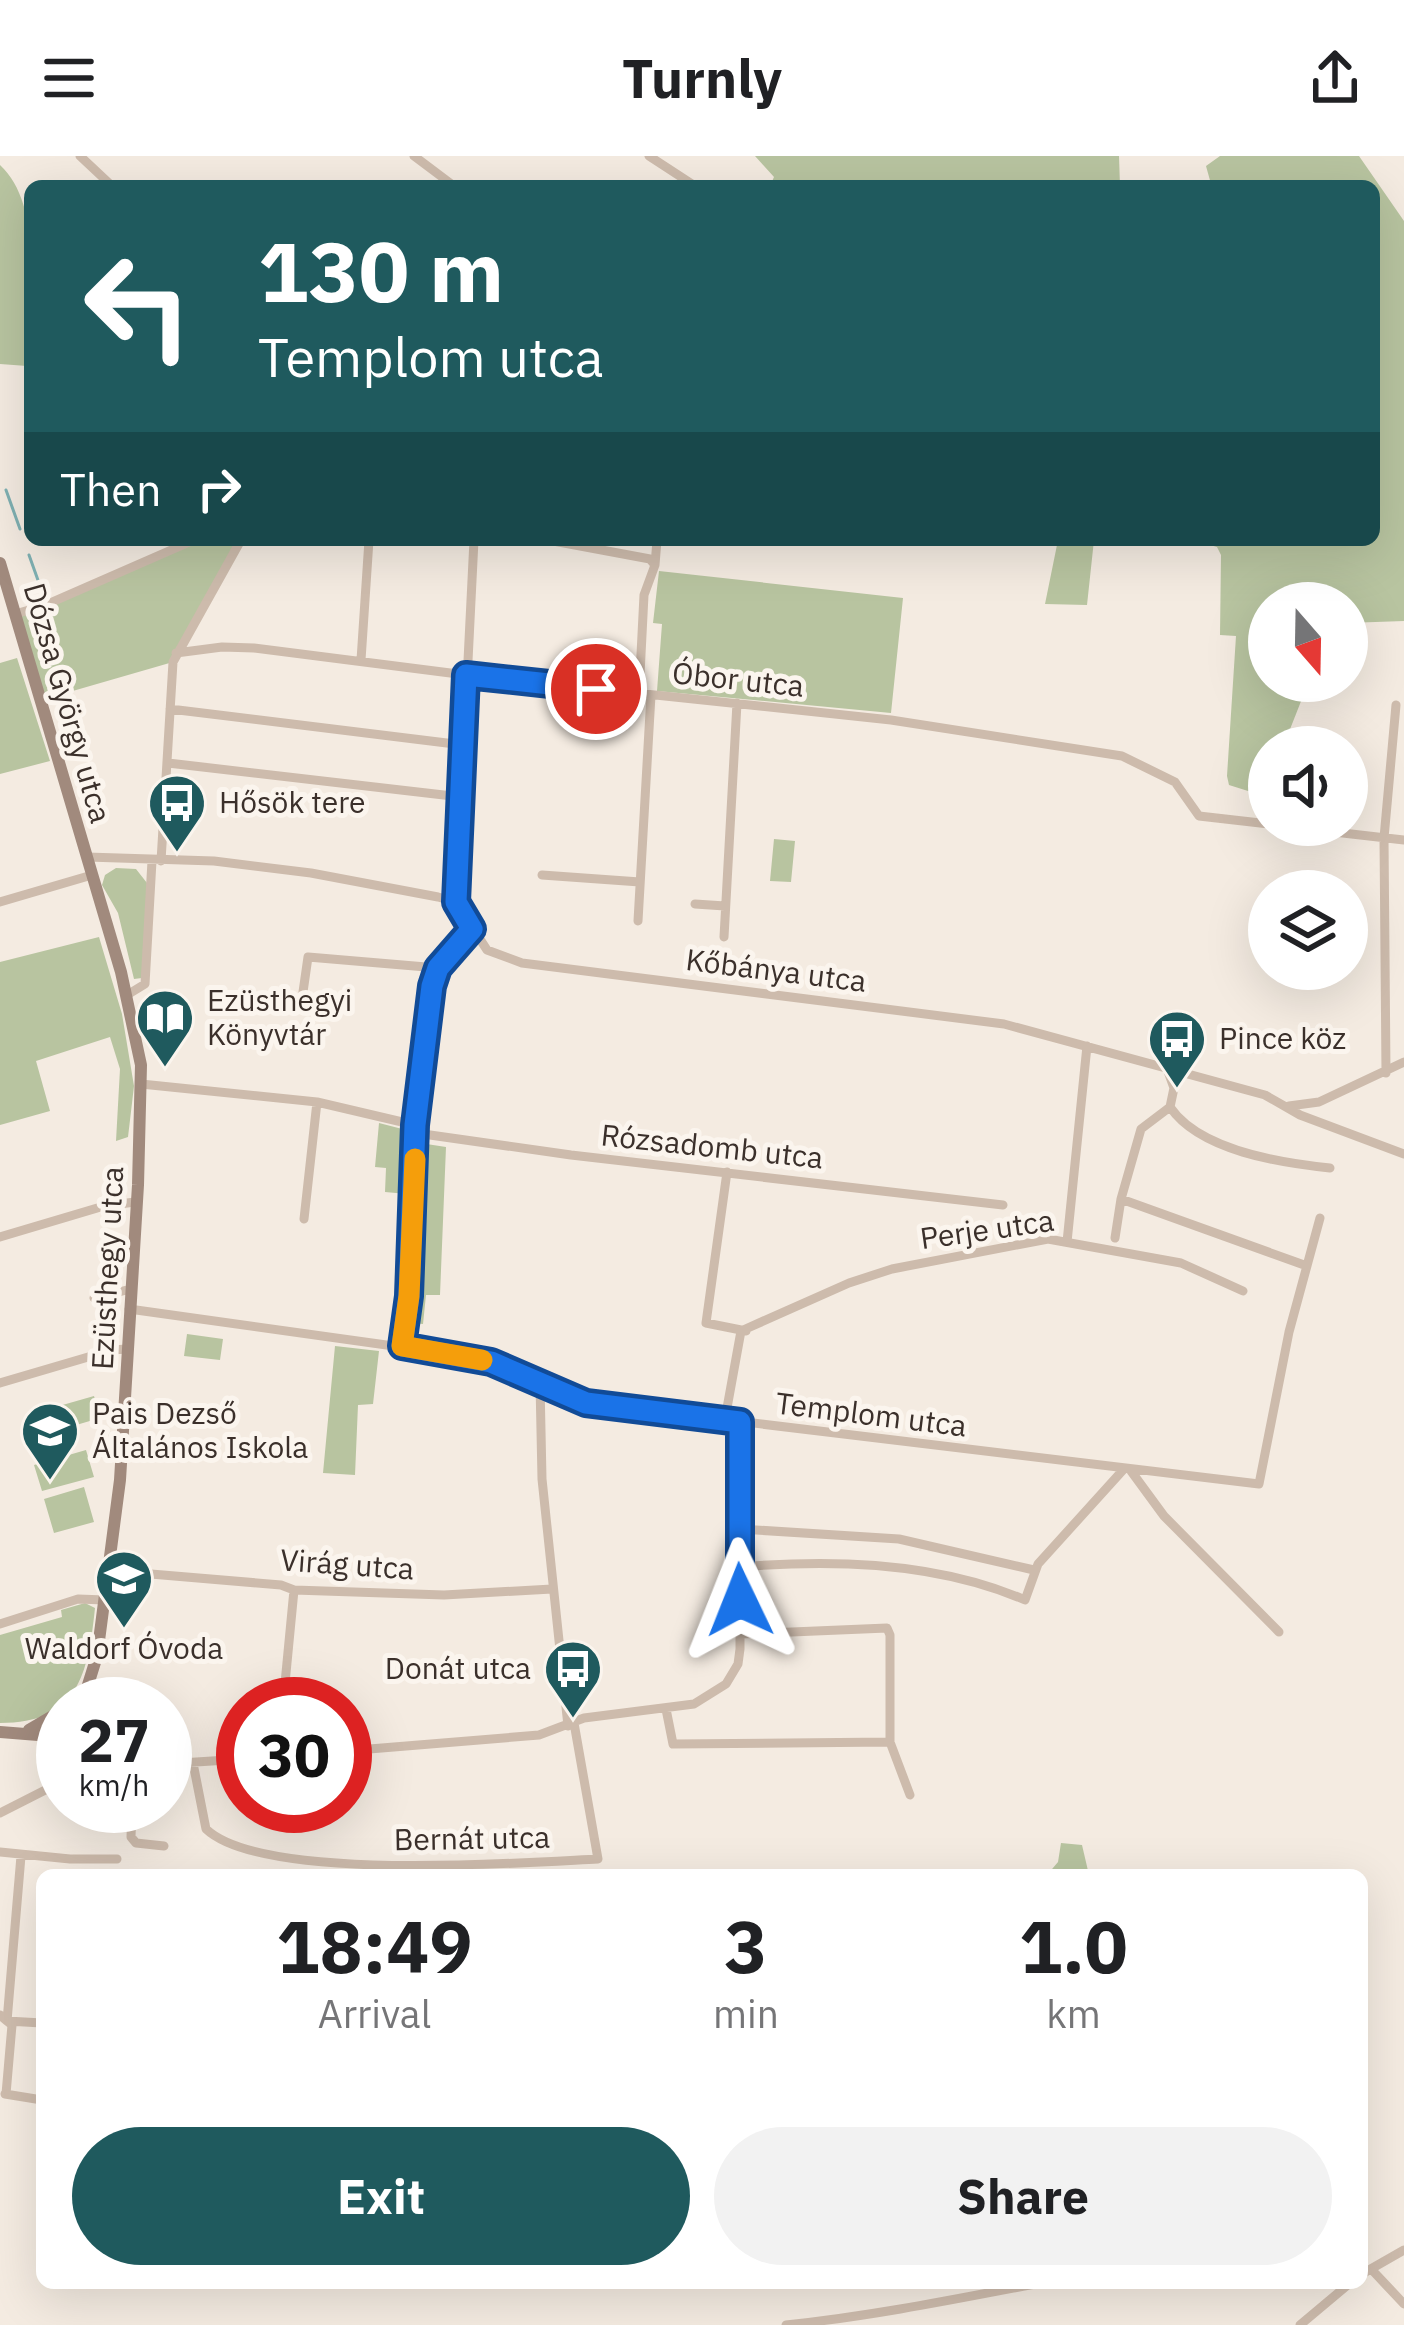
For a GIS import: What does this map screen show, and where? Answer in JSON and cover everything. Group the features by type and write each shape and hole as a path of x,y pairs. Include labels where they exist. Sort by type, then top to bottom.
{"street":[{"path":"80,156 106,180"},
{"path":"414,156 446,180"},
{"path":"650,156 686,180"},
{"path":"9,606 59,599 180,546"},
{"path":"128,995 145,983 176,653 238,546"},
{"path":"361,660 369,546"},
{"path":"87,857 214,861 311,873 456,902 474,546"},
{"path":"580,546 650,559 655,565"},
{"path":"638,921 644,595 657,546"},
{"name":"Dózsa György utca","path":"0,563 87,857"},
{"name":"Óbor utca","path":"176,653 236,646 891,720 1122,756 1175,782 1199,816 1248,822"},
{"path":"724,937 737,703"},
{"path":"1386,1073 1384,838 1396,705"},
{"path":"170,709 464,746"},
{"path":"168,764 461,797"},
{"name":"Óbor utca","path":"1368,833 1404,840"},
{"name":"Ezüsthegy utca","path":"87,857 128,995 141,1084 120,1480 106,1600 90,1677"},
{"path":"0,902 92,874"},
{"path":"542,875 640,882"},
{"name":"Kőbánya utca","path":"456,902 489,952 522,962 959,1017 1088,1046 1265,1095 1300,1115 1404,1154"},
{"path":"695,904 725,906"},
{"path":"402,1346 409,1296 416,1129 432,986 438,968 472,929"},
{"path":"302,999 308,957 438,968"},
{"path":"1067,1242 1088,1046"},
{"path":"1289,1106 1319,1102 1404,1062"},
{"path":"1115,1238 1141,1129 1171,1107 1174,1088 1166,1066"},
{"name":"Rózsadomb utca","path":"141,1084 316,1102 416,1129 1003,1205"},
{"path":"304,1219 316,1102"},
{"path":"1171,1107 1201,1133 1269,1161 1330,1168"},
{"path":"724,1419 744,1331 706,1323 728,1172"},
{"path":"1121,1199 1306,1266 1320,1218"},
{"path":"0,1237 107,1205 135,1202"},
{"name":"Perje utca","path":"744,1331 831,1290 892,1269 1048,1239 1181,1262 1243,1291"},
{"name":"Templom utca","path":"129,1309 491,1362 586,1403 1259,1484 1306,1266"},
{"path":"94,1298 130,1289"},
{"path":"0,1383 127,1349"},
{"path":"540,1384 552,1589 575,1722"},
{"path":"372,1749 538,1735 575,1722 706,1699 726,1684 738,1664 741,1634 740,1422"},
{"path":"740,1567 814,1563 917,1572 982,1584 1024,1600 1034,1570 1127,1471 1164,1516 1279,1632"},
{"path":"740,1529 899,1539 1034,1570"},
{"name":"Virág utca","path":"140,1573 294,1590 444,1595 552,1589"},
{"path":"286,1677 294,1590"},
{"path":"0,1624 78,1599 106,1600"},
{"path":"741,1634 886,1628 890,1635 890,1742 910,1795"},
{"path":"666,1709 673,1744 890,1742"},
{"name":"Bernát utca","path":"193,1763 206,1829 241,1850 412,1867 598,1859 575,1722"},
{"path":"22,1732 36,1725"},
{"path":"0,1732 36,1733"},
{"path":"193,1763 216,1761"},
{"path":"0,1813 36,1795"},
{"path":"131,1833 136,1843 164,1846"},
{"path":"0,1852 117,1859"},
{"path":"4,2018 21,1856"},
{"path":"4,2018 36,2022"},
{"path":"4,2018 12,2025 3,2093 36,2099"},
{"path":"1368,2271 1404,2250"},
{"path":"1368,2273 1404,2303"},
{"path":"786,2325 876,2315 1004,2289"},
{"path":"1300,2325 1343,2289"}],"green space":[{"path":"755,156 1119,156 1120,180 773,180"},
{"path":"1220,156 1359,156 1376,180 1210,180 1206,166"},
{"path":"0,165 24,206 24,366 0,364"},
{"path":"1380,186 1404,221 1404,621 1368,622 1368,582 1248,582 1248,702 1301,702 1291,726 1248,726 1248,791 1229,785 1227,776 1236,636 1220,635 1221,555 1214,546 1380,546"},
{"path":"180,546 238,546 173,662 45,699 15,614"},
{"path":"1057,546 1093,546 1087,605 1045,604"},
{"path":"659,571 903,598 891,713 657,691 662,624 653,623"},
{"path":"17,658 50,761 0,774 0,663"},
{"path":"774,839 795,841 791,882 770,881"},
{"path":"116,868 136,869 147,883 142,978 134,979 118,913 102,885 105,875"},
{"path":"99,937 122,1014 134,1086 128,1137 116,1141 120,1069 110,1037 36,1061 50,1111 0,1125 0,962"},
{"path":"379,1123 410,1131 407,1194 385,1192 386,1168 375,1167"},
{"path":"420,1143 446,1147 440,1295 426,1295 423,1324 411,1323"},
{"path":"187,1334 223,1339 220,1360 184,1356"},
{"path":"335,1346 379,1351 373,1404 358,1405 355,1475 323,1473"},
{"path":"94,1396 100,1418 66,1428 59,1406"},
{"path":"86,1450 94,1477 42,1491 34,1465"},
{"path":"84,1487 94,1522 54,1533 44,1499"},
{"path":"85,1603 95,1608 81,1677 36,1677 36,1718 0,1723 0,1635 62,1617 61,1610"},
{"path":"1061,1843 1082,1845 1088,1869 1052,1869"}],"waterway":[{"path":"6,490 20,529"},
{"path":"29,555 44,597"}],"slow traffic":[{"path":"415,1159 402,1346 482,1360"}],"place":[{"name":"Hősök tere","path":"177,854"},
{"name":"Ezüsthegyi Könyvtár","path":"165,1069"},
{"name":"Pince köz","path":"1177,1090"},
{"name":"Pais Dezső Általános Iskola","path":"50,1482"},
{"name":"Waldorf Óvoda","path":"124,1630"},
{"name":"Donát utca","path":"573,1720"}],"route":[{"path":"596,689 466,675 456,902 472,929 438,968 432,986 415,1125 409,1296 402,1346 491,1362 586,1403 740,1422 740,1600"}]}
